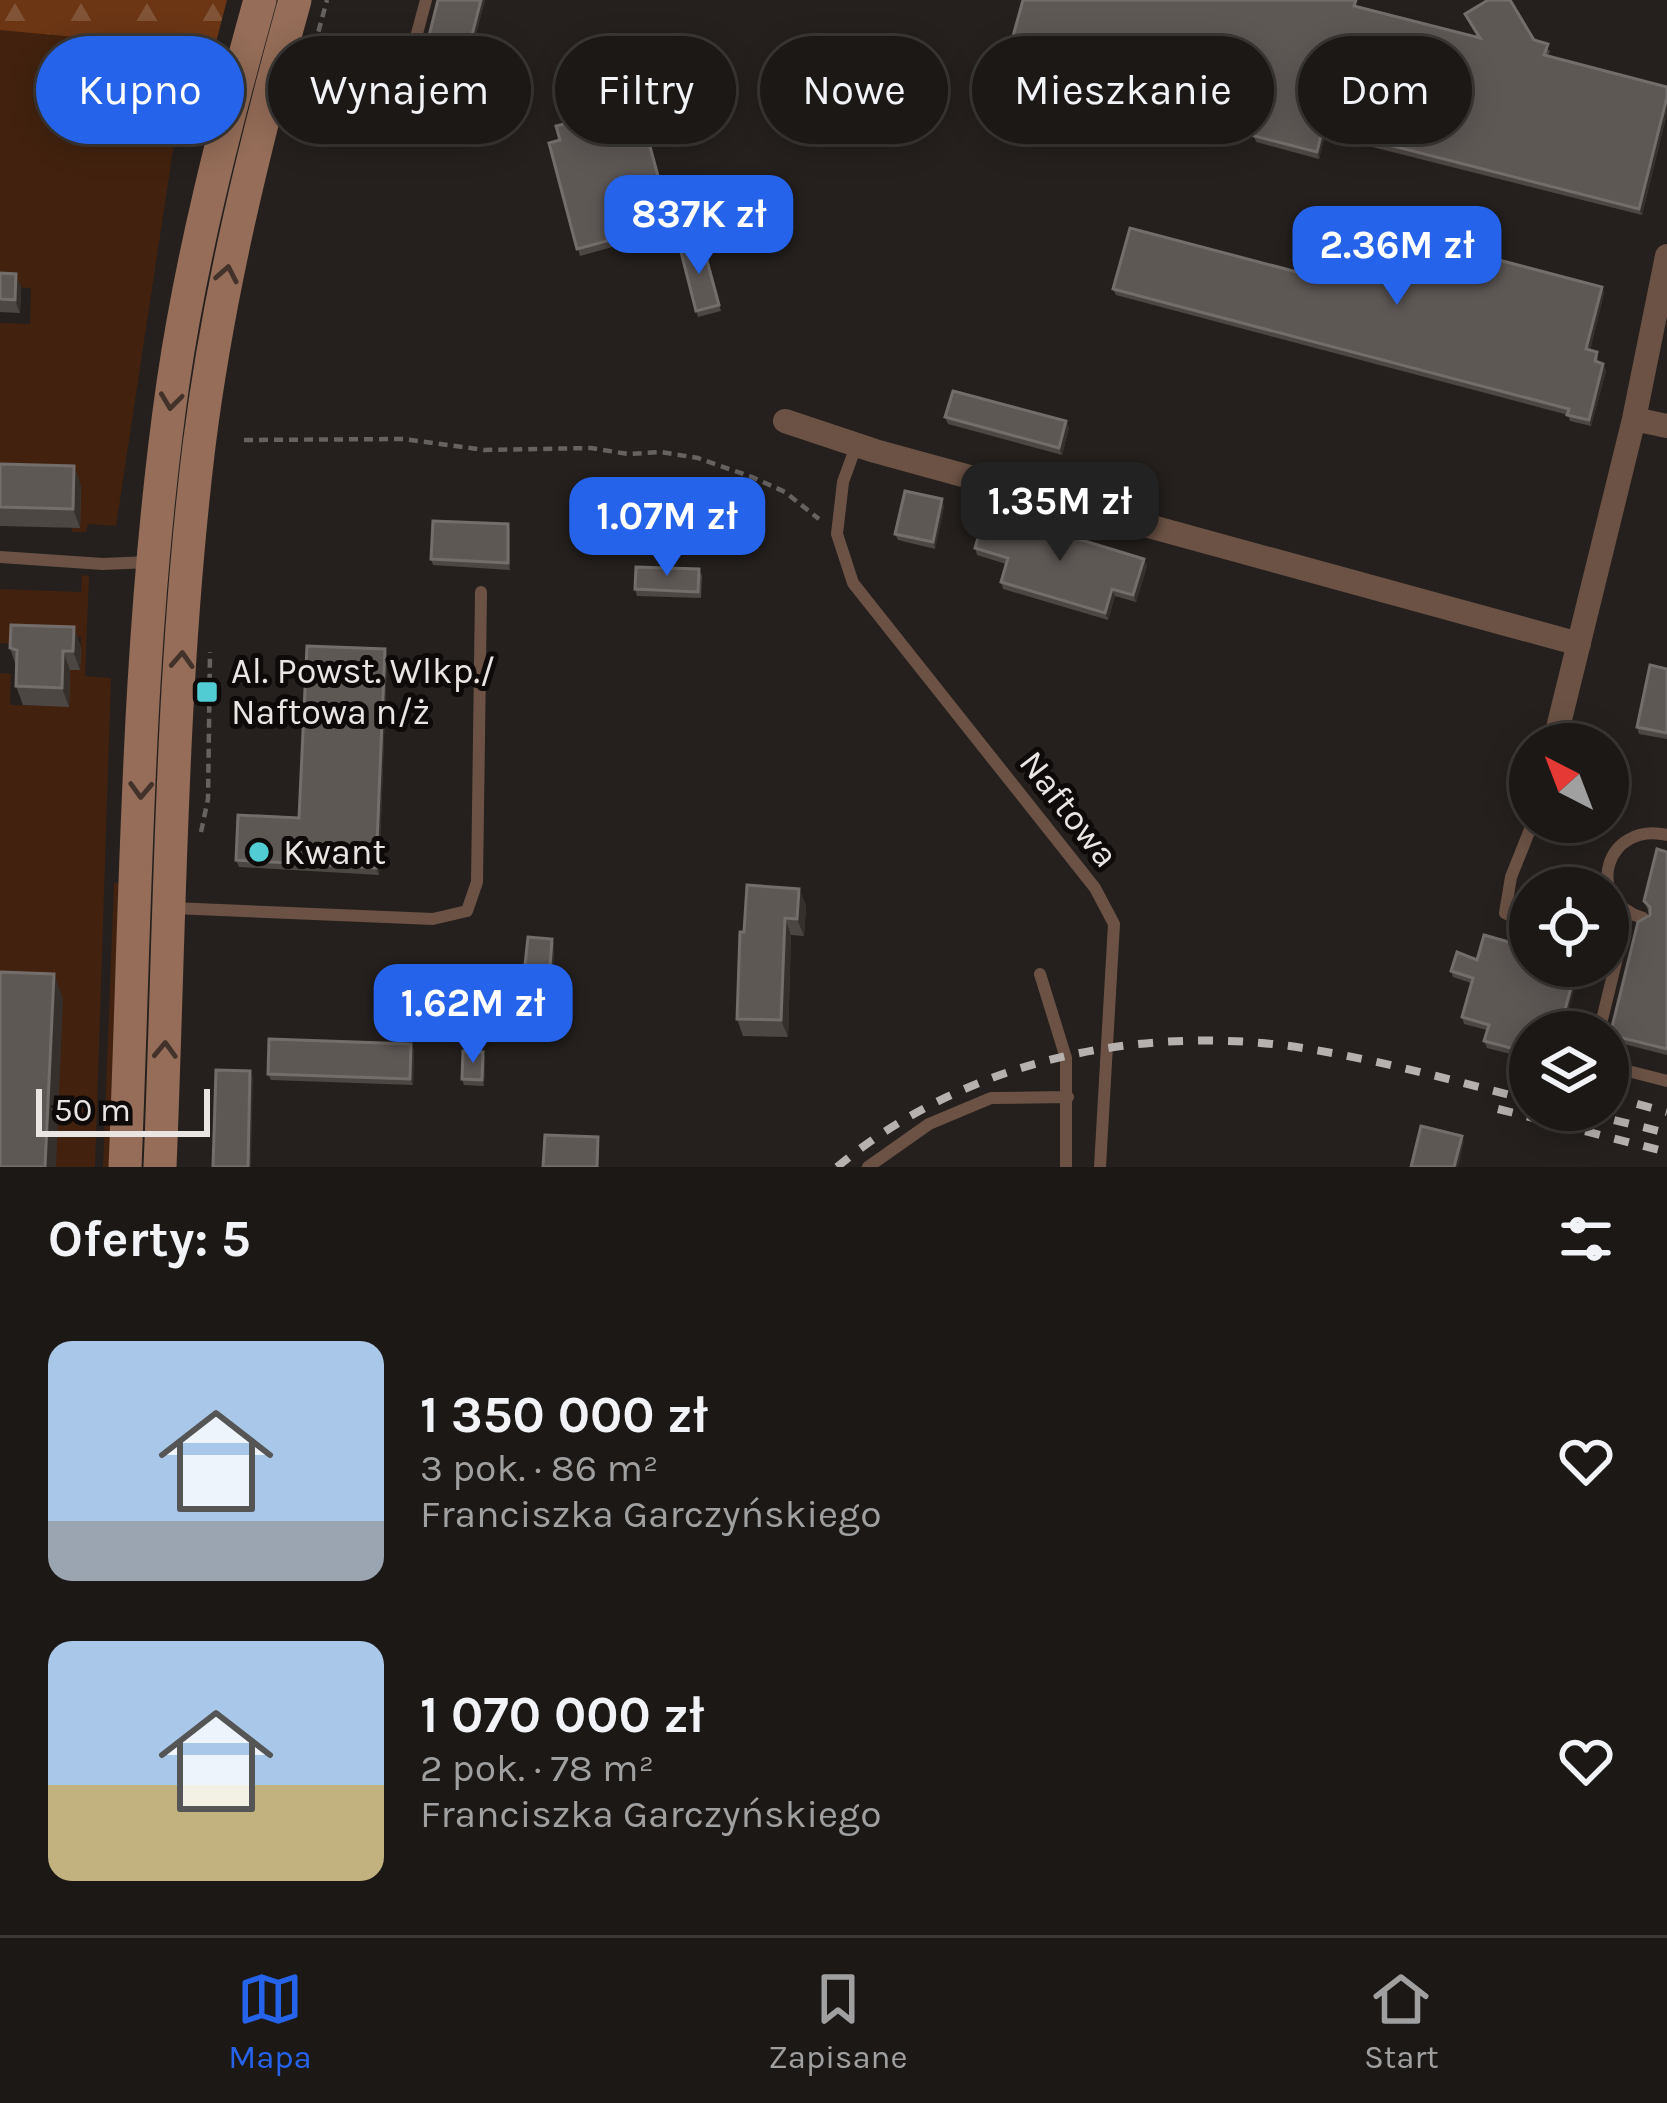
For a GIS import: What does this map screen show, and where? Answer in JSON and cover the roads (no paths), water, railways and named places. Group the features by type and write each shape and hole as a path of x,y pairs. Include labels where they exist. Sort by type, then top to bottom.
{"main road":[{"path":"160,1167 170,908 170,563 164,452 187,302 220,146 260,0"},
{"path":"125,1167 136,906 170,563 200,442 229,261 295,0"}],"street":[{"path":"1559,723 1634,418 1667,256"},
{"path":"1634,418 1667,426"},
{"path":"785,421 856,446 1579,644"}],"lane":[{"path":"416,36 426,0"},
{"name":"Naftowa","path":"856,446 843,482 837,534 853,583 1095,888 1114,923 1100,1167"},
{"path":"0,557 170,563"},
{"path":"136,906 433,920 467,911 477,882 481,592"},
{"path":"1611,867 1623,842 1639,834 1667,835"},
{"path":"1629,913 1643,918"},
{"path":"1040,974 1066,1058 1066,1167"},
{"path":"1629,1070 1667,1081"},
{"path":"868,1167 929,1124 991,1098 1068,1097"}],"railway":[{"path":"837,1167 888,1129 1002,1074 1126,1046 1252,1042 1315,1050 1509,1095"},
{"path":"1629,1102 1667,1112"},
{"path":"1498,1109 1667,1152"},
{"path":"1629,1124 1667,1133"}],"place":[{"name":"Al. Powst. Wlkp./ Naftowa n/ż","path":"207,692"},
{"name":"Kwant","path":"259,852"}]}
